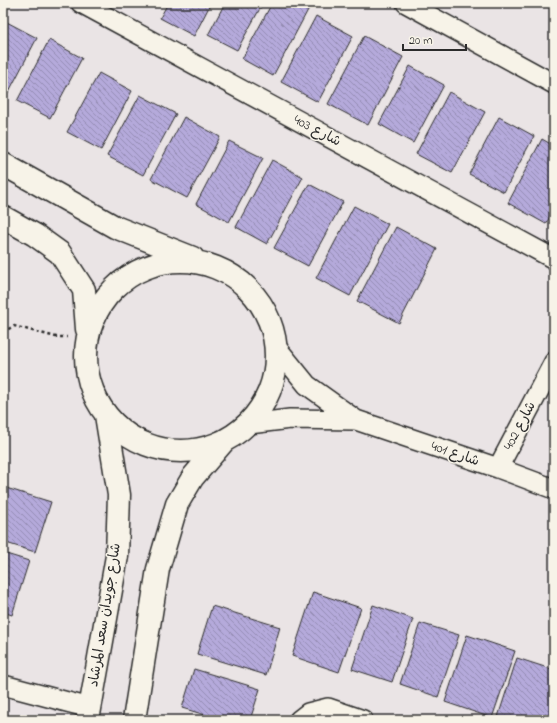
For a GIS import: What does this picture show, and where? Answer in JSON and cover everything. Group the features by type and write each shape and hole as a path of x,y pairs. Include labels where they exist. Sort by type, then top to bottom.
{"street":[{"name":"شارع 403","path":"81,3 554,259"},
{"path":"406,3 554,84"},
{"path":"3,164 115,227 209,264 235,276 256,296 271,320 277,348 276,376 266,402 249,424 224,442 193,477 177,504 158,569 134,720"},
{"path":"3,217 60,253 84,290 87,336 86,364 92,391 106,415 130,437 160,449 193,451 224,442"},
{"path":"87,336 97,310 112,289 132,273 156,263 181,260 209,264"},
{"name":"شارع 401","path":"277,348 307,385 356,420 498,468 554,489"},
{"name":"شارع 402","path":"498,468 554,362"},
{"name":"شارع جويدان سعد المرشاد","path":"89,714 117,556 119,495 106,415"},
{"name":"شارع 401","path":"249,424 290,419 356,420"},
{"path":"3,685 89,714"},
{"path":"299,720 308,713 328,708 363,720"}],"path":[{"path":"3,332 14,326 56,337 87,336"}],"building":[{"path":"168,3 211,3 194,36 160,18"},
{"path":"225,3 263,3 237,50 208,35"},
{"path":"272,3 300,3 309,8 273,76 242,59"},
{"path":"316,16 353,36 318,102 281,82"},
{"path":"3,20 37,38 4,101 3,101"},
{"path":"364,36 403,57 368,125 328,104"},
{"path":"49,40 82,58 50,118 17,101"},
{"path":"410,66 444,85 413,143 379,124"},
{"path":"99,73 132,91 101,150 67,132"},
{"path":"449,92 485,112 452,173 416,154"},
{"path":"140,95 176,114 143,175 107,156"},
{"path":"184,117 220,137 187,198 151,179"},
{"path":"499,117 534,136 504,192 469,174"},
{"path":"542,139 554,146 554,209 546,224 508,203"},
{"path":"229,141 263,158 229,222 196,204"},
{"path":"272,160 303,177 267,244 236,227"},
{"path":"309,184 343,202 308,266 274,248"},
{"path":"354,206 388,224 350,296 316,278"},
{"path":"396,227 437,249 399,323 357,301"},
{"path":"3,487 51,502 35,552 3,542"},
{"path":"3,553 29,561 12,615 3,612"},
{"path":"313,592 361,608 339,672 292,656"},
{"path":"373,605 413,619 392,682 352,669"},
{"path":"212,606 280,627 266,675 197,654"},
{"path":"420,623 459,635 438,697 400,684"},
{"path":"467,635 515,651 492,718 445,702"},
{"path":"517,658 554,670 553,720 497,720"},
{"path":"194,669 260,689 250,720 222,720 182,708"}]}
